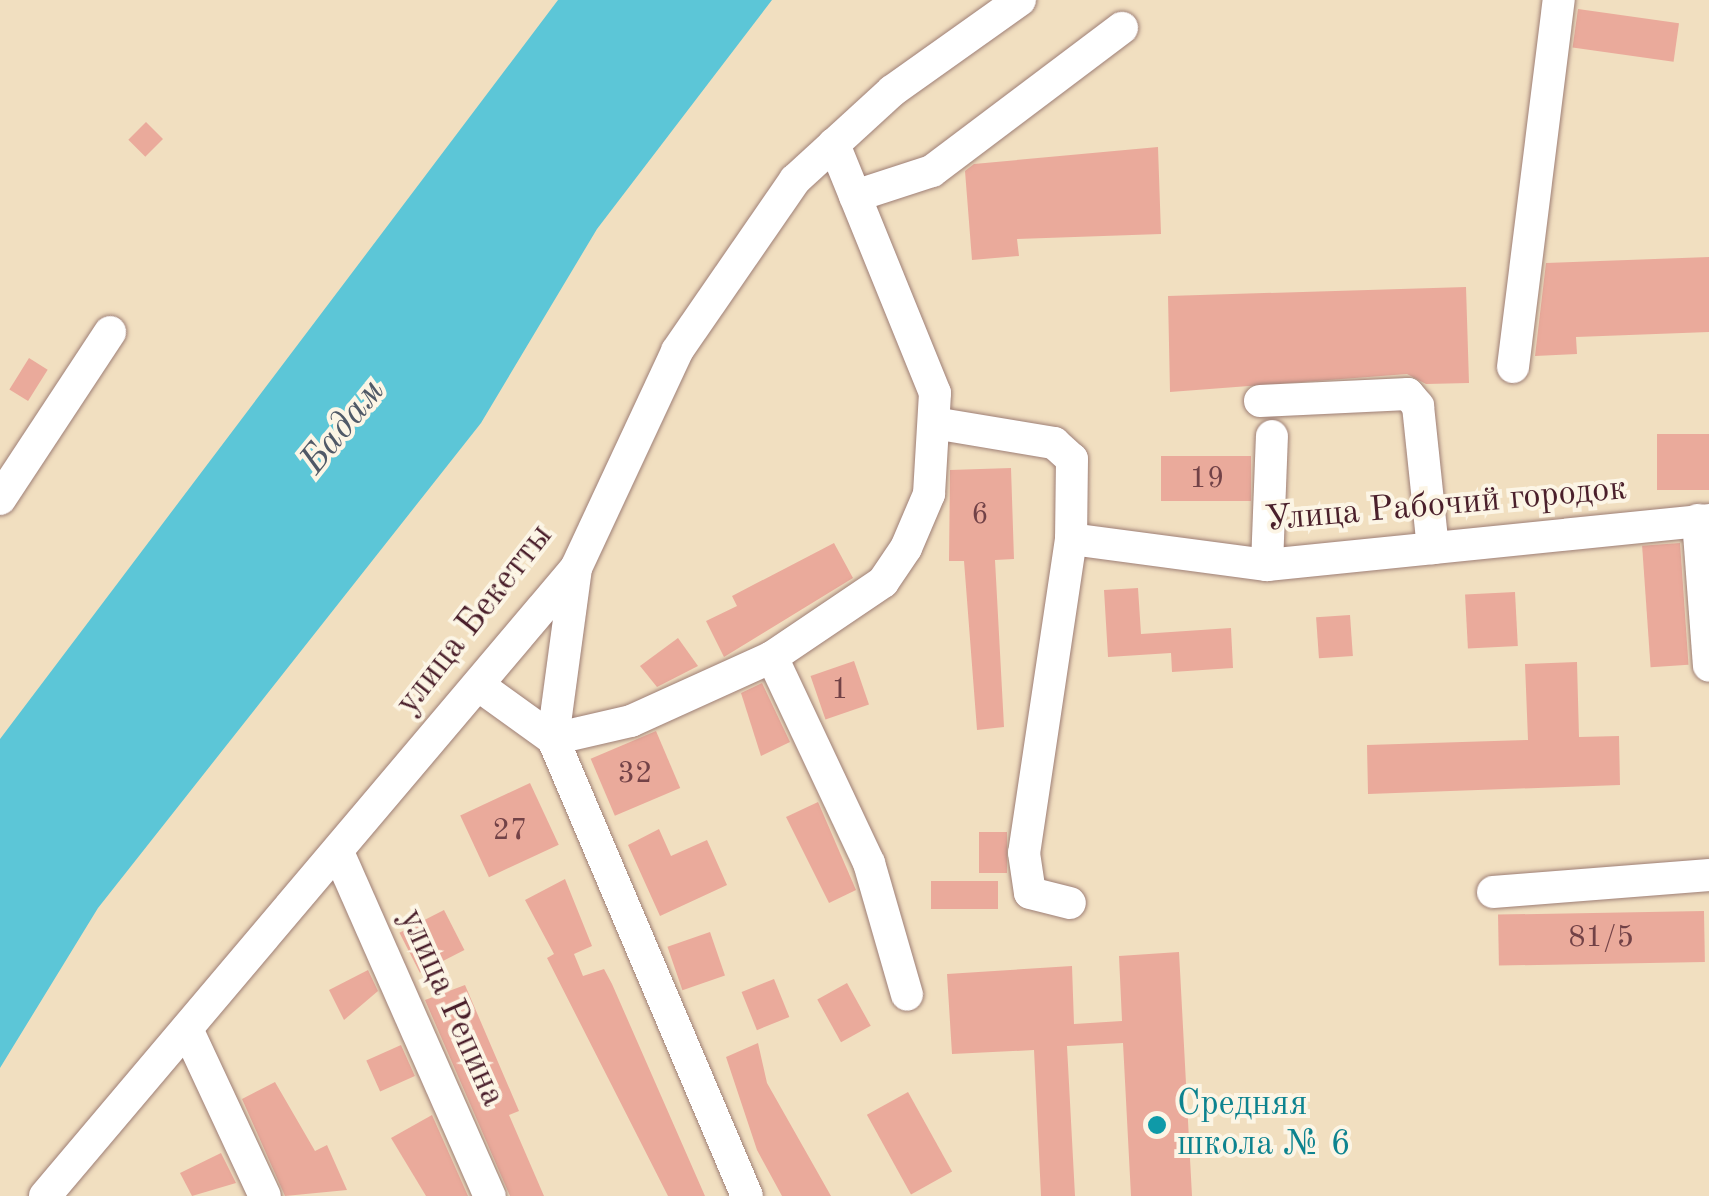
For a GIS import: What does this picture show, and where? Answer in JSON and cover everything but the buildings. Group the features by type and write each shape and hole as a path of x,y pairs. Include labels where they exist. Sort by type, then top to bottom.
{"street":[{"name":"улица Бекетты","path":"45,1196 576,568 677,351 794,180 834,144 1020,0"},
{"path":"1513,367 1560,0"},
{"path":"855,196 932,171 1122,28"},
{"path":"478,685 554,738 631,721 772,658 884,582 928,494 940,424 834,144"},
{"path":"0,499 110,332"},
{"path":"1260,401 1408,394 1418,406 1433,548"},
{"path":"940,424 1054,443 1072,458 1071,539 1024,853 1030,893 1070,903"},
{"path":"1267,565 1272,436"},
{"path":"1703,520 1709,666"},
{"name":"Улица Рабочий городок","path":"1071,539 1267,565 1703,520"},
{"path":"576,568 554,738 747,1196"},
{"path":"772,658 869,863 907,995"},
{"name":"улица Репина","path":"338,852 490,1196"},
{"path":"1493,892 1709,875"},
{"path":"187,1029 265,1196"}],"water":[{"name":"Бадам","path":"558,0 772,0 597,229 481,423 98,908 0,1068 0,739"}],"place":[{"name":"Средняя школа № 6","path":"1157,1125"}]}
